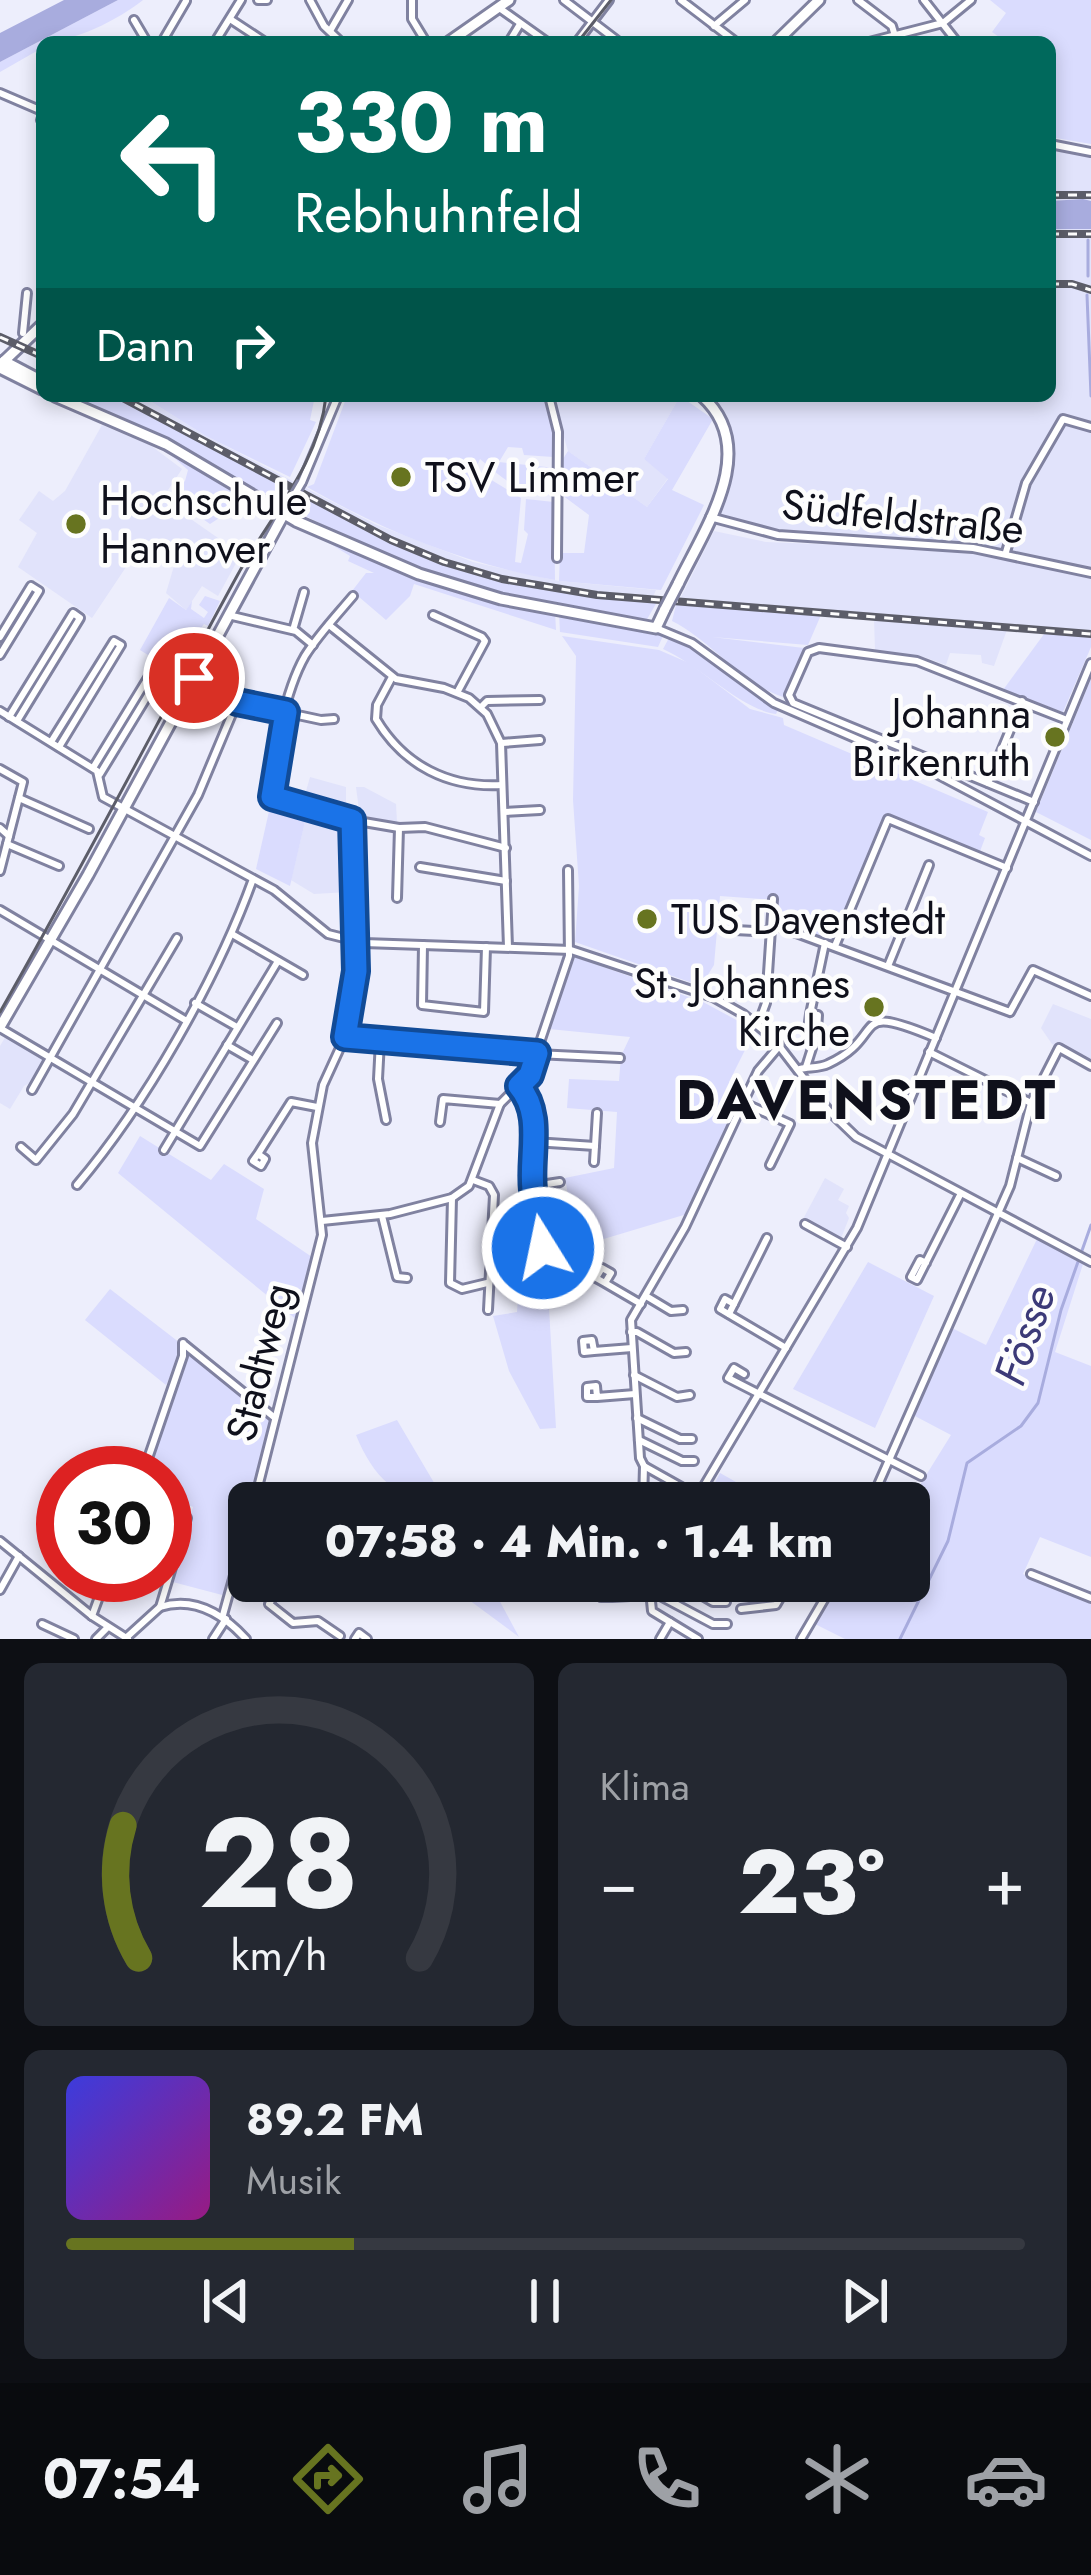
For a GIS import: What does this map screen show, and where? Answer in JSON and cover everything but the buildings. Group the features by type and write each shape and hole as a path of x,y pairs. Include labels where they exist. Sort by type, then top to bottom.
{"main road":[{"path":"457,36 508,0"},
{"path":"781,36 819,0"},
{"path":"36,328 24,333 1,365 36,382"},
{"path":"70,402 166,444 318,530 419,574 483,595 656,628 728,469 730,450 722,420 707,402"},
{"path":"0,1028 286,511"}],"street":[{"path":"219,36 241,0"},
{"path":"310,0 335,36"},
{"path":"330,31 348,0"},
{"path":"412,0 412,19 422,36"},
{"path":"564,0 611,36"},
{"path":"581,36 609,0"},
{"path":"681,0 728,36"},
{"path":"714,26 745,0"},
{"path":"858,0 892,26 895,36 943,23 971,0"},
{"path":"924,0 953,36"},
{"path":"166,36 186,1"},
{"path":"498,7 538,36"},
{"path":"230,19 256,36"},
{"path":"134,20 143,36"},
{"path":"513,36 520,24"},
{"path":"0,93 36,113"},
{"path":"1056,145 1091,152"},
{"path":"24,333 27,293"},
{"path":"286,511 335,402"},
{"path":"550,402 558,432 557,558"},
{"path":"1006,552 1026,483 1064,419 1091,427"},
{"name":"Südfeldstraße","path":"710,517 778,535 1006,552 1091,573"},
{"path":"292,630 304,592"},
{"path":"353,596 313,644 298,671 270,795 352,820 425,827 506,848"},
{"path":"0,637 21,611 0,655"},
{"path":"433,614 485,641 458,692"},
{"path":"228,615 292,630 313,644"},
{"path":"329,625 392,677 458,692 482,707 500,743 508,947"},
{"path":"656,628 692,643 782,707 910,761 1091,856"},
{"path":"13,719 63,637"},
{"path":"1034,802 790,701 789,695 808,652 819,648 917,661 1067,720"},
{"path":"55,745 105,663"},
{"path":"706,1482 847,1247 1091,663"},
{"path":"392,677 376,705 376,719 410,759 434,775 469,785 502,785"},
{"path":"194,678 237,702 334,719"},
{"path":"147,688 96,771 100,794 283,896 321,930 355,942 571,950 700,992 758,1025 802,1068 837,1119 885,1155 1084,1259"},
{"path":"482,707 487,701 540,700"},
{"path":"988,783 1022,701"},
{"path":"32,1090 174,838 237,702"},
{"path":"0,711 96,771"},
{"path":"500,743 540,740"},
{"path":"0,769 23,782 0,871"},
{"path":"19,798 88,830"},
{"path":"504,812 540,811"},
{"path":"834,946 888,819 1007,868"},
{"name":"Stadtweg","path":"259,1482 322,1235 312,1167 317,1106 345,1037 355,986 352,820"},
{"path":"0,828 8,840 59,866"},
{"path":"398,898 399,828"},
{"path":"889,966 929,865"},
{"path":"420,867 506,881"},
{"path":"322,1220 382,1216 452,1198 473,1180 500,1104 530,1075 571,950 568,870"},
{"path":"77,1185 134,1107 196,1003 232,934 253,879"},
{"path":"758,1025 766,1004 773,899"},
{"path":"0,910 185,1020"},
{"path":"736,930 771,928 825,943 1010,1012 1029,974 1038,970 1091,996"},
{"path":"232,934 303,975"},
{"path":"21,1147 36,1160 92,1082 177,938"},
{"path":"810,1014 825,943"},
{"path":"424,945 422,1005 484,1012 486,947"},
{"path":"164,1150 278,961"},
{"path":"196,1003 237,1027"},
{"path":"802,1068 824,1067 852,1048 868,1026 878,1021 894,1020 936,1038"},
{"path":"0,1028 200,1146 278,1023"},
{"path":"345,1037 620,1058"},
{"path":"380,1040 377,1079 386,1120"},
{"path":"227,1045 253,1060"},
{"path":"644,1482 632,1320 686,1227 763,1064 780,1045"},
{"path":"802,1068 813,1045"},
{"path":"880,1482 998,1214 1031,1103 1059,1048 1091,1066"},
{"path":"929,1052 1031,1103"},
{"path":"519,1086 531,1105 532,1186 543,1248"},
{"path":"440,1122 443,1099 500,1104"},
{"path":"244,1156 259,1162 291,1102 317,1106"},
{"path":"743,1103 790,1124 770,1165"},
{"path":"594,1162 597,1112"},
{"path":"534,1142 595,1146"},
{"path":"1017,1158 1056,1175"},
{"path":"473,1180 489,1186 494,1195 488,1310"},
{"path":"532,1186 560,1182"},
{"path":"926,1262 960,1195"},
{"path":"452,1198 450,1283 462,1289 489,1280"},
{"path":"382,1216 397,1277 407,1279"},
{"path":"805,1224 847,1247"},
{"path":"767,1238 734,1304 725,1299 720,1309 786,1348"},
{"path":"605,1282 671,1311 683,1310"},
{"path":"631,1332 674,1353 686,1352"},
{"path":"152,1446 183,1356 183,1343 275,1418"},
{"path":"594,1351 632,1348"},
{"path":"183,1356 194,1352"},
{"path":"746,1371 734,1368 728,1378 920,1476"},
{"path":"634,1375 677,1397 690,1396"},
{"path":"597,1397 635,1394"},
{"path":"637,1418 680,1439 692,1439"},
{"path":"639,1440 682,1461 694,1461"},
{"path":"644,1466 673,1482"},
{"path":"0,1540 92,1616 128,1638 161,1602"},
{"path":"0,1590 19,1556"},
{"path":"1031,1574 1091,1598"},
{"path":"92,1616 97,1602"},
{"path":"213,1639 228,1602"},
{"path":"270,1602 293,1623 318,1621 341,1638"},
{"path":"651,1602 652,1611 698,1639"},
{"path":"674,1602 713,1624 728,1624"},
{"path":"741,1609 778,1602"},
{"path":"801,1639 823,1602"},
{"path":"160,1606 184,1604 224,1617 246,1639"},
{"path":"660,1639 670,1622"},
{"path":"42,1624 74,1639"},
{"path":"96,1639 108,1627"},
{"path":"355,1639 359,1633 367,1639"}],"shaded area":[{"path":"64,0 118,0 49,36 36,36 36,43 0,62 0,33"},
{"path":"118,0 143,0 95,28 73,36 49,36"},
{"path":"990,0 1091,0 1091,144 1056,138 1056,36 998,36 992,32 1006,13"},
{"path":"36,43 36,51 0,72 0,62"},
{"path":"1056,145 1091,152 1091,637 1008,627 994,666 982,663 981,655 950,653 946,665 875,650 874,618 677,605 714,531 766,542 936,549 778,535 710,517 729,442 706,402 1056,402 1056,228 1086,226 1083,199 1056,201"},
{"path":"1056,201 1091,201 1091,229 1056,229"},
{"path":"80,402 125,402 286,488 279,501"},
{"path":"110,402 152,402 206,436 375,524 473,562 559,581 656,590 649,606 581,601 468,575 386,543"},
{"path":"152,402 314,402 310,420 316,422 290,477 206,436"},
{"path":"345,402 549,402 556,462 553,457 524,455 522,448 508,447 499,462 556,468 556,492 524,489 480,459 475,470 521,498 515,562 521,563 528,534 524,530 526,499 554,502 555,580 427,544 307,487 314,484"},
{"path":"554,402 677,402 644,459 668,478 647,507 568,451"},
{"path":"677,402 689,402 713,419 672,490 704,505 661,590 559,581 560,553 584,553 589,515 562,495 561,462 568,451 647,507 668,479 644,459"},
{"name":"Hochschule Hannover","path":"102,425 150,445 182,469 162,499 241,554 218,596 202,586 186,610 166,593 174,566 142,543 92,618 18,567 37,533 19,520 39,491 53,501 65,491"},
{"path":"164,449 268,517 233,509 210,524 173,498 188,470"},
{"path":"300,496 394,544 455,568 540,588 657,602 646,621 471,589 408,566 296,511"},
{"path":"331,540 432,581 555,612 556,630 414,584 410,596 386,620 352,591 366,573 374,573 348,561 350,556"},
{"path":"205,596 220,601 208,626 201,628 180,675 140,650 169,598 186,610 192,601 191,609 204,618 208,612 199,605"},
{"path":"676,605 821,615 808,645 712,637 804,648 783,697 753,682 672,621"},
{"path":"559,613 663,636 658,647 560,632"},
{"path":"1047,630 1091,637 1063,712 1003,690"},
{"path":"562,636 659,650 689,663 750,709 783,718 784,725 988,812 979,835 985,838 979,854 885,815 832,942 774,920 774,900 720,896 714,965 701,986 575,942 579,886 573,800 576,656"},
{"path":"669,638 779,708 776,714 735,696 663,649"},
{"path":"1091,679 1091,840 1036,812"},
{"path":"310,777 346,787 346,812 303,802"},
{"path":"356,787 396,804 397,822 360,818"},
{"path":"272,798 308,809 290,886 256,869"},
{"path":"308,809 346,821 348,892 314,894 291,880"},
{"path":"575,957 703,1002 755,1030 729,1082 744,1088 687,1214 577,1247 565,1178 614,1168 617,1112 567,1108 569,1079 619,1081 621,1056 630,1037 549,1029"},
{"path":"1053,1004 1091,1019 1091,1065 1052,1044 1041,1028"},
{"path":"6,1036 48,1060 38,1079 24,1086 10,1109 0,1103 0,1046"},
{"path":"140,1136 211,1180 224,1164 264,1189 256,1219 312,1257 297,1320 118,1173"},
{"path":"825,1178 844,1189 838,1200 849,1206 840,1241 802,1221"},
{"path":"1037,1239 1083,1264 1055,1352 1091,1366 1091,1557 1040,1537 1023,1574 1091,1602 1091,1639 845,1639 815,1624 827,1602 930,1602 930,1482 922,1482 951,1435 913,1415 952,1328 986,1345"},
{"path":"571,1254 548,1291 556,1428 540,1429 509,1371 493,1316 517,1312 520,1268"},
{"path":"868,1262 934,1296 875,1428 793,1389"},
{"path":"110,1289 180,1343 182,1352 166,1385 85,1320"},
{"path":"194,1348 275,1412 256,1482 228,1482 226,1596 192,1587 192,1446 155,1446 189,1349"},
{"path":"397,1420 434,1482 386,1482 356,1435"},
{"path":"720,1473 736,1482 715,1482"},
{"path":"472,1602 500,1602 519,1637"}],"waterway":[{"name":"Fösse","path":"1088,240 1088,276"},
{"name":"Fösse","path":"1087,295 1091,396"},
{"name":"Fösse","path":"900,1639 948,1541 967,1463 1021,1426 1038,1403 1061,1310 1091,1225"}],"tram line":[{"path":"583,36 611,0"},
{"path":"0,1012 237,576 303,468 325,402"}],"railway":[{"path":"1056,195 1091,195"},
{"path":"1056,234 1091,234"},
{"path":"1056,284 1091,290"},
{"path":"0,337 36,353"},
{"path":"130,402 391,540 502,579 597,595 1091,634"}],"place":[{"name":"TSV Limmer","path":"401,477"},
{"name":"Hochschule Hannover","path":"76,524"},
{"name":"Johanna Birkenruth","path":"1055,737"},
{"name":"TUS Davenstedt","path":"647,919"},
{"name":"St. Johannes Kirche","path":"874,1007"}],"district":[{"name":"DAVENSTEDT","path":"867,1100"}],"route":[{"path":"194,678 237,702 286,712 269,792 272,797 352,820 356,971 345,1037 537,1053 530,1075 519,1086 531,1105 533,1193 543,1248"}]}
